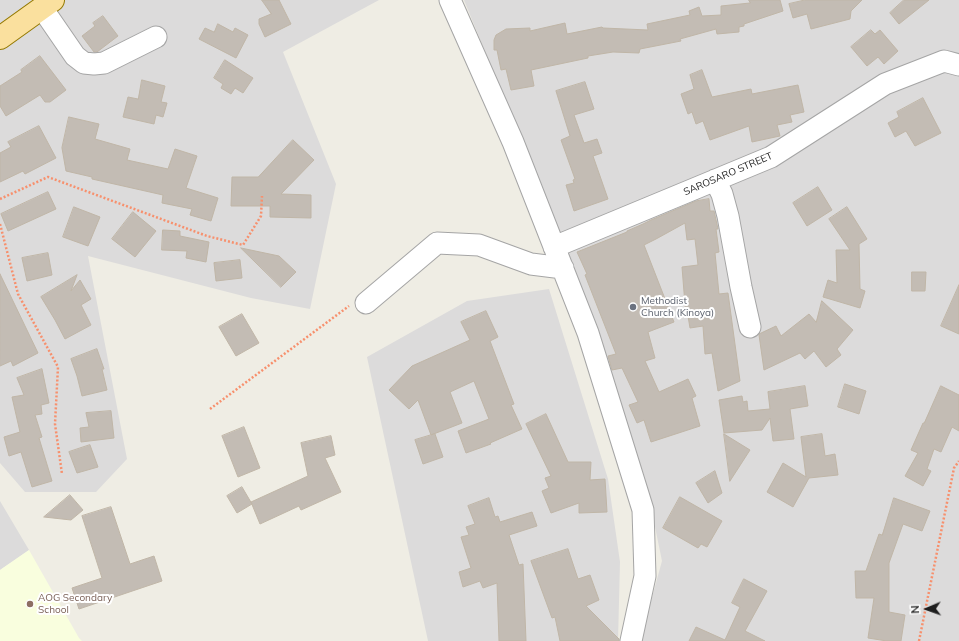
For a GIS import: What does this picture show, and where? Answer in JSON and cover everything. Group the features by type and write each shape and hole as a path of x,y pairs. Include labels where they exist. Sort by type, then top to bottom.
{"main road":[{"path":"0,38 48,4"}],"street":[{"path":"450,0 513,142 588,333 643,510 645,576 631,641"},
{"path":"48,4 75,56 84,63 104,63 156,37"},
{"name":"SAROSARO STREET","path":"554,247 771,157 885,84 944,61 959,65"},
{"path":"715,180 722,194 728,216 750,327"},
{"path":"366,303 437,243 479,245 531,264 563,268"}],"path":[{"path":"0,199 48,177 207,236 243,245 261,216 262,196"},
{"path":"0,224 18,294 58,367 54,424 62,474"},
{"path":"210,409 351,304 366,303"},
{"path":"919,641 954,468 959,461"}],"shaded area":[{"path":"0,0 379,0 283,52 336,184 310,309 251,298 88,256 127,459 96,492 25,492 0,463"},
{"path":"464,0 959,0 959,641 640,641 662,561 645,478 586,311 503,96"},
{"path":"549,289 608,479 620,562 618,641 428,641 367,357 467,301"},
{"path":"0,501 29,550 0,570"},
{"name":"AOG Secondary School","path":"29,550 82,641 0,641 0,570"}],"building":[{"path":"262,0 279,0 291,24 265,37 259,24 259,19 271,14"},
{"path":"749,0 780,0 783,11 744,24 744,26 739,27 739,32 717,34 716,29 680,39 681,41 640,49 639,53 613,52 588,56 588,58 531,70 534,86 511,90 506,69 501,70 497,50 494,50 494,40 496,35 506,29 530,28 530,31 565,23 567,34 602,27 648,30 647,24 690,15 689,11 699,7 702,16 721,15 721,6 750,3"},
{"path":"805,0 862,0 851,11 850,19 811,29 807,14 793,18 789,4"},
{"path":"904,0 929,0 899,24 890,13"},
{"path":"103,16 118,36 97,52 94,52 82,36 95,26 93,23"},
{"path":"218,24 233,32 235,28 248,35 236,58 199,39 205,28 214,32"},
{"path":"871,30 875,34 880,30 898,51 884,64 878,57 867,66 851,47"},
{"path":"40,56 66,90 50,102 45,102 40,95 6,116 0,106 0,86 22,72 21,70"},
{"path":"225,60 253,78 243,93 235,88 231,94 221,88 223,84 214,78"},
{"path":"702,70 712,97 751,89 752,94 798,85 804,112 790,115 792,122 777,125 780,136 752,142 749,126 710,140 703,121 696,124 692,112 688,114 681,94 694,89 690,75"},
{"path":"142,80 165,86 161,102 167,103 163,117 156,115 154,124 123,117 128,97 138,99"},
{"path":"585,82 594,109 574,115 584,143 597,139 602,153 593,156 608,199 574,211 566,185 574,183 573,180 575,179 561,140 570,136 556,91"},
{"path":"923,98 941,133 915,146 906,131 895,137 888,123 899,117 897,112"},
{"path":"69,117 99,124 95,139 130,149 127,160 168,169 175,149 197,156 186,188 218,198 211,221 190,215 192,209 162,203 163,195 92,179 92,177 66,171 62,148"},
{"path":"39,126 56,158 25,174 23,171 0,182 0,153 11,147 8,142"},
{"path":"293,140 314,160 281,194 311,195 311,218 270,217 270,206 231,206 232,177 258,177"},
{"path":"818,187 832,210 807,226 793,203"},
{"path":"48,192 56,209 8,231 1,214"},
{"path":"709,199 710,211 714,211 718,229 716,229 719,252 715,253 719,294 728,293 740,381 718,391 712,353 705,354 703,326 690,328 688,316 686,317 682,267 698,265 695,239 687,240 685,223 644,245 674,322 648,332 655,358 645,361 659,392 688,379 696,396 692,398 700,426 651,442 644,420 637,423 629,405 638,402 622,368 612,370 608,356 616,354 585,275 587,274 577,252 627,232 696,201"},
{"path":"74,207 100,217 88,246 63,237"},
{"path":"847,207 867,239 859,244 860,289 865,291 860,308 823,297 828,280 837,283 836,250 850,250 829,219"},
{"path":"133,212 156,231 135,257 112,239"},
{"path":"163,230 180,231 180,236 209,242 206,262 186,258 187,251 162,250"},
{"path":"241,248 279,256 296,272 281,287"},
{"path":"48,253 52,275 27,281 22,258"},
{"path":"240,260 242,278 216,281 214,263"},
{"path":"912,272 926,272 925,291 912,291"},
{"path":"0,274 38,353 13,366 11,361 0,366"},
{"path":"77,275 71,291 80,280 91,299 81,305 91,325 65,339 41,297"},
{"path":"959,285 959,334 941,326"},
{"path":"822,301 853,330 837,349 841,355 826,367 814,351 805,359 800,353 764,370 759,334 776,326 781,336 809,314 816,322"},
{"path":"486,311 498,337 490,341 514,404 511,405 522,429 490,443 491,444 466,453 458,431 489,419 474,381 450,392 462,423 431,435 418,400 409,409 389,390 412,366 470,340 461,322"},
{"path":"242,314 259,343 236,356 219,327"},
{"path":"97,349 104,369 102,369 107,390 82,396 71,359"},
{"path":"42,369 49,403 41,405 42,414 35,415 42,437 39,438 52,481 32,487 21,452 9,456 4,437 20,432 12,397 24,395 17,378"},
{"path":"845,384 866,391 859,414 838,407"},
{"path":"805,386 808,406 790,409 794,439 773,441 770,418 762,430 724,433 719,400 742,396 743,402 747,401 748,411 770,409 768,392"},
{"path":"941,386 959,395 959,431 952,427 941,452 934,449 927,469 931,471 923,486 905,476 918,453 911,450"},
{"path":"111,411 114,438 81,442 80,428 89,427 86,413"},
{"path":"546,414 568,462 591,462 590,480 605,479 607,512 579,513 579,503 551,513 542,491 549,488 545,478 551,476 526,424"},
{"path":"244,427 260,468 238,477 222,436"},
{"path":"435,434 443,457 423,464 415,440"},
{"path":"724,434 750,450 730,481"},
{"path":"822,434 825,456 835,454 838,475 809,478 793,507 767,492 783,463 806,477 801,437"},
{"path":"331,436 335,455 325,458 341,492 301,510 299,506 260,524 251,502 308,476 301,443"},
{"path":"90,445 98,467 77,473 69,452"},
{"path":"715,471 722,493 708,503 696,483"},
{"path":"242,487 252,504 237,513 227,496"},
{"path":"70,495 83,510 71,520 44,517"},
{"path":"680,497 722,521 707,547 701,544 698,548 663,528"},
{"path":"489,498 495,517 498,516 500,522 532,512 537,526 509,535 519,565 523,564 526,641 499,641 497,583 483,588 480,581 463,587 459,572 471,568 461,537 469,535 466,527 475,524 468,506"},
{"path":"894,498 930,511 922,531 903,524 889,563 889,612 905,615 901,641 887,641 868,638 874,598 856,598 855,571 866,571 879,534 882,535"},
{"path":"111,507 130,564 154,556 162,581 79,609 72,588 102,578 82,516"},
{"path":"568,549 578,579 590,575 599,600 586,606 619,639 619,641 560,641 555,617 552,618 531,561"},
{"path":"744,579 767,591 745,631 765,641 689,641 696,627 725,640 740,607 732,603"}],"place":[{"name":"Methodist Church (Kinoya)","path":"633,307"},
{"name":"AOG Secondary School","path":"30,604"}]}
